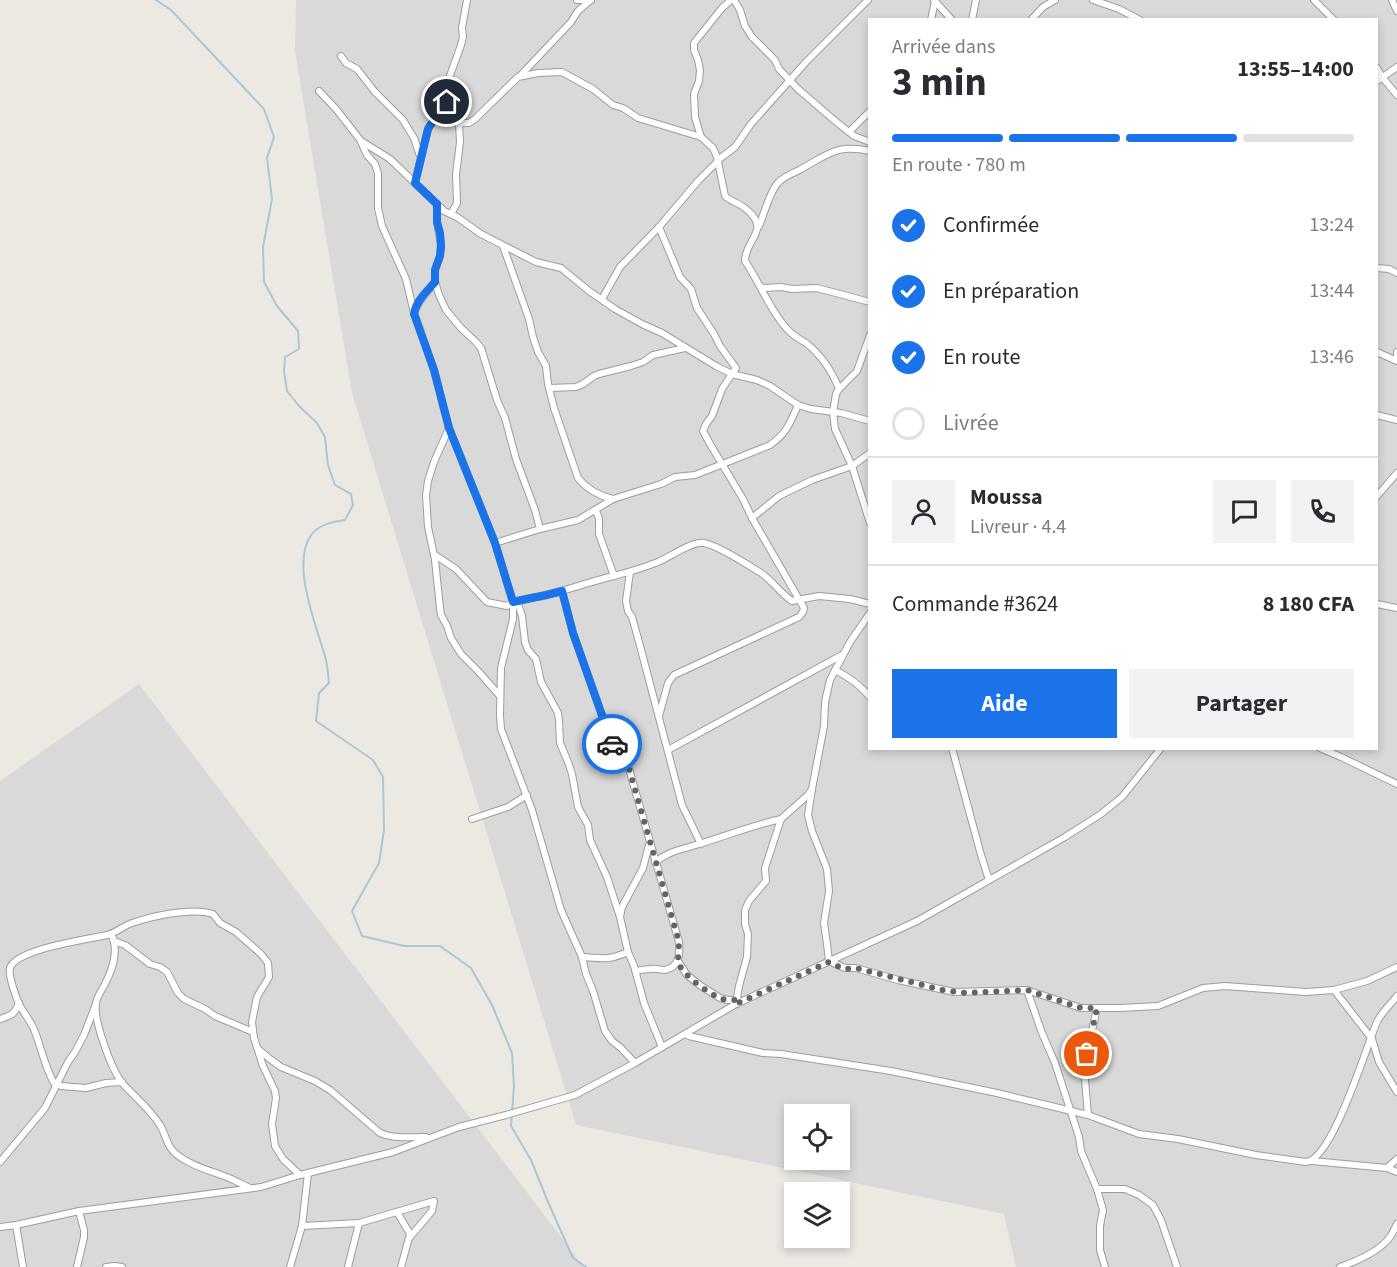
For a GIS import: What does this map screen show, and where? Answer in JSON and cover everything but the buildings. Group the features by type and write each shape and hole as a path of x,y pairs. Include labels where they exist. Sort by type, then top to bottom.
{"street":[{"path":"415,183 428,129 446,106 448,76 463,37 462,28 467,0"},
{"path":"577,0 591,0"},
{"path":"459,123 469,123 475,119 591,0"},
{"path":"701,137 693,106 700,75 694,43 722,8 733,0 752,37 775,60 779,69 789,80 854,136 868,141"},
{"path":"602,298 620,267 659,227 698,181 735,147 744,132 789,80 868,0"},
{"path":"931,18 934,0"},
{"path":"934,0 950,18"},
{"path":"972,18 976,0"},
{"path":"1033,18 1043,7 1055,0"},
{"path":"1093,0 1136,18"},
{"path":"1314,0 1332,18"},
{"path":"1392,0 1397,10"},
{"path":"341,56 346,63 357,69 375,92 403,120 414,138 420,157"},
{"path":"1397,67 1379,74 1397,95"},
{"path":"518,77 562,72 593,89 613,105 623,108 638,118 701,137 713,148 725,196 744,207 757,221 758,227"},
{"path":"319,91 361,141 367,155 375,164 378,173 378,208 382,226 403,272 411,306 434,370 449,428 522,616 525,642 528,650 536,659 541,682 558,713 560,743 572,774 578,807 588,825 590,840 607,877 644,1003 662,1047"},
{"path":"446,94 459,123 460,142 456,183 458,196 451,214"},
{"path":"849,132 868,113"},
{"path":"361,141 390,159 444,211 503,246 536,262 561,268 589,291 622,313 716,366 732,374 757,380 770,386 798,405 868,421"},
{"path":"839,388 828,367 819,356 788,330 771,307 745,261 745,256 770,196 784,177 837,149 868,151"},
{"path":"437,204 441,245 435,270 435,282 446,310 481,348 540,529"},
{"path":"658,716 668,683 674,675 799,616 804,608 752,518 744,499 703,431 712,416 722,389 736,369 697,308 691,289 680,277 659,227"},
{"path":"503,246 529,319 535,345 546,366 554,408 578,478 599,495 613,500"},
{"path":"1378,268 1389,269 1397,273"},
{"path":"414,314 420,301 435,282"},
{"path":"761,287 817,288 868,301"},
{"path":"868,341 857,371 836,393 832,412 835,429 852,466 868,511"},
{"path":"549,388 576,387 599,374 643,362 653,355 686,348"},
{"path":"1378,352 1397,361 1397,352"},
{"path":"495,543 579,520 613,500 675,477 695,475 770,445 787,430 798,405"},
{"path":"1378,415 1397,420"},
{"path":"449,428 434,462 426,495 428,527 434,554 441,615 461,654 500,697"},
{"path":"752,518 779,496 829,473 852,466 868,454"},
{"path":"1378,495 1396,475"},
{"path":"596,511 599,518 599,534 614,576"},
{"path":"434,554 456,569 487,602 507,606 515,601 630,572 660,561 697,543 715,547 761,573 792,601 830,596 868,604"},
{"path":"630,572 628,610 632,617 682,805 701,844"},
{"path":"562,591 573,633 615,753 625,760 629,769 679,942 678,961 674,966 665,970 652,968 636,971"},
{"path":"515,601 501,668 501,729 527,795 561,910 582,957 605,1031 634,1063"},
{"path":"1378,604 1397,608"},
{"path":"829,962 824,923 829,891 827,869 808,815 830,680 842,655 868,616"},
{"path":"668,750 842,655"},
{"path":"835,670 851,678 868,695"},
{"path":"953,750 989,880"},
{"path":"0,1227 79,1211 261,1186 393,1152 459,1127 575,1095 685,1034 736,1002 917,921 1065,837 1101,814 1122,797 1159,750"},
{"path":"1325,750 1397,784"},
{"path":"655,862 666,854 781,819 812,789"},
{"path":"471,819 508,807 527,795"},
{"path":"736,1002 747,957 748,934 745,910 749,901 766,881 765,868 781,819"},
{"path":"620,917 622,907 643,868 649,841"},
{"path":"122,1082 86,1088 54,1083 33,1027 19,1003 10,974 12,965 21,957 61,944 113,938 131,923 161,915 179,912 213,914 220,923 236,932 268,963 269,977 257,998 252,1022 255,1046 275,1091 272,1124 275,1146 283,1159 300,1175"},
{"path":"0,1162 45,1108 84,1035 112,969 113,938"},
{"path":"113,938 150,964 167,972 178,993 184,999 215,1016 253,1032"},
{"path":"582,957 606,960 628,952"},
{"path":"678,961 687,975 701,986 720,998 736,1002"},
{"path":"829,962 844,969 856,968 954,992 1027,990 1081,1008 1158,1006 1203,988 1226,986 1288,991 1334,990 1367,981 1397,967"},
{"path":"1027,990 1055,1063 1079,1137 1081,1151 1103,1210 1100,1250 1105,1267"},
{"path":"1334,990 1372,1039 1379,1062 1397,1092"},
{"path":"1311,1161 1324,1147 1335,1129 1378,1019 1397,996"},
{"path":"0,1019 12,1016 19,1003"},
{"path":"96,1003 98,1025 113,1067 122,1082 157,1121 164,1131 168,1145 175,1154 192,1164 250,1188"},
{"path":"1088,1115 1085,1080 1087,1054 1097,1008"},
{"path":"685,1034 763,1053 891,1071 1070,1110 1144,1135 1178,1139 1256,1155 1387,1168 1397,1172"},
{"path":"255,1046 281,1067 330,1090 380,1133 431,1137"},
{"path":"1387,1168 1397,1159"},
{"path":"290,1267 302,1226 308,1173"},
{"path":"1097,1189 1125,1189 1153,1205 1161,1220 1177,1267"},
{"path":"302,1226 359,1223 434,1201 430,1213 410,1237 401,1267"},
{"path":"77,1267 84,1237 79,1211"},
{"path":"397,1212 409,1231 410,1237"},
{"path":"348,1267 359,1223"},
{"path":"1340,1267 1377,1249 1389,1238 1397,1224"},
{"path":"16,1225 23,1267"},
{"path":"106,1267 122,1267"}],"shaded area":[{"path":"296,0 1397,0 1397,1267 1016,1267 1004,1214 792,1170 850,1170 850,1104 784,1104 784,1168 576,1125 352,393 295,52"},
{"path":"139,684 584,1267 0,1267 0,781"}],"waterway":[{"path":"156,0 171,10 264,109 274,137 267,158 272,199 263,247 264,282 277,306 298,331 299,349 285,357 284,371 287,391 317,423 325,437 328,465 335,485 351,494 353,505 345,520 327,524 315,531 306,546 303,562 307,596 326,660 329,683 319,693 316,721 373,760 383,777 384,830 379,863 352,911 362,936 404,946 440,946 471,968 492,1005 512,1053 514,1086 511,1126 531,1160 573,1258 586,1267"}],"way so far":[{"path":"612,744 615,753 625,760 629,769 679,942 678,961 687,975 701,986 720,998 737,1000 736,1004 829,962 844,969 856,968 954,992 1027,990 1081,1008 1097,1008 1087,1054"}],"route":[{"path":"447,102 441,114 428,129 415,183 437,204 441,245 435,270 435,282 420,301 414,314 434,370 449,428 495,543 513,602 562,591 573,633 612,744"}]}
